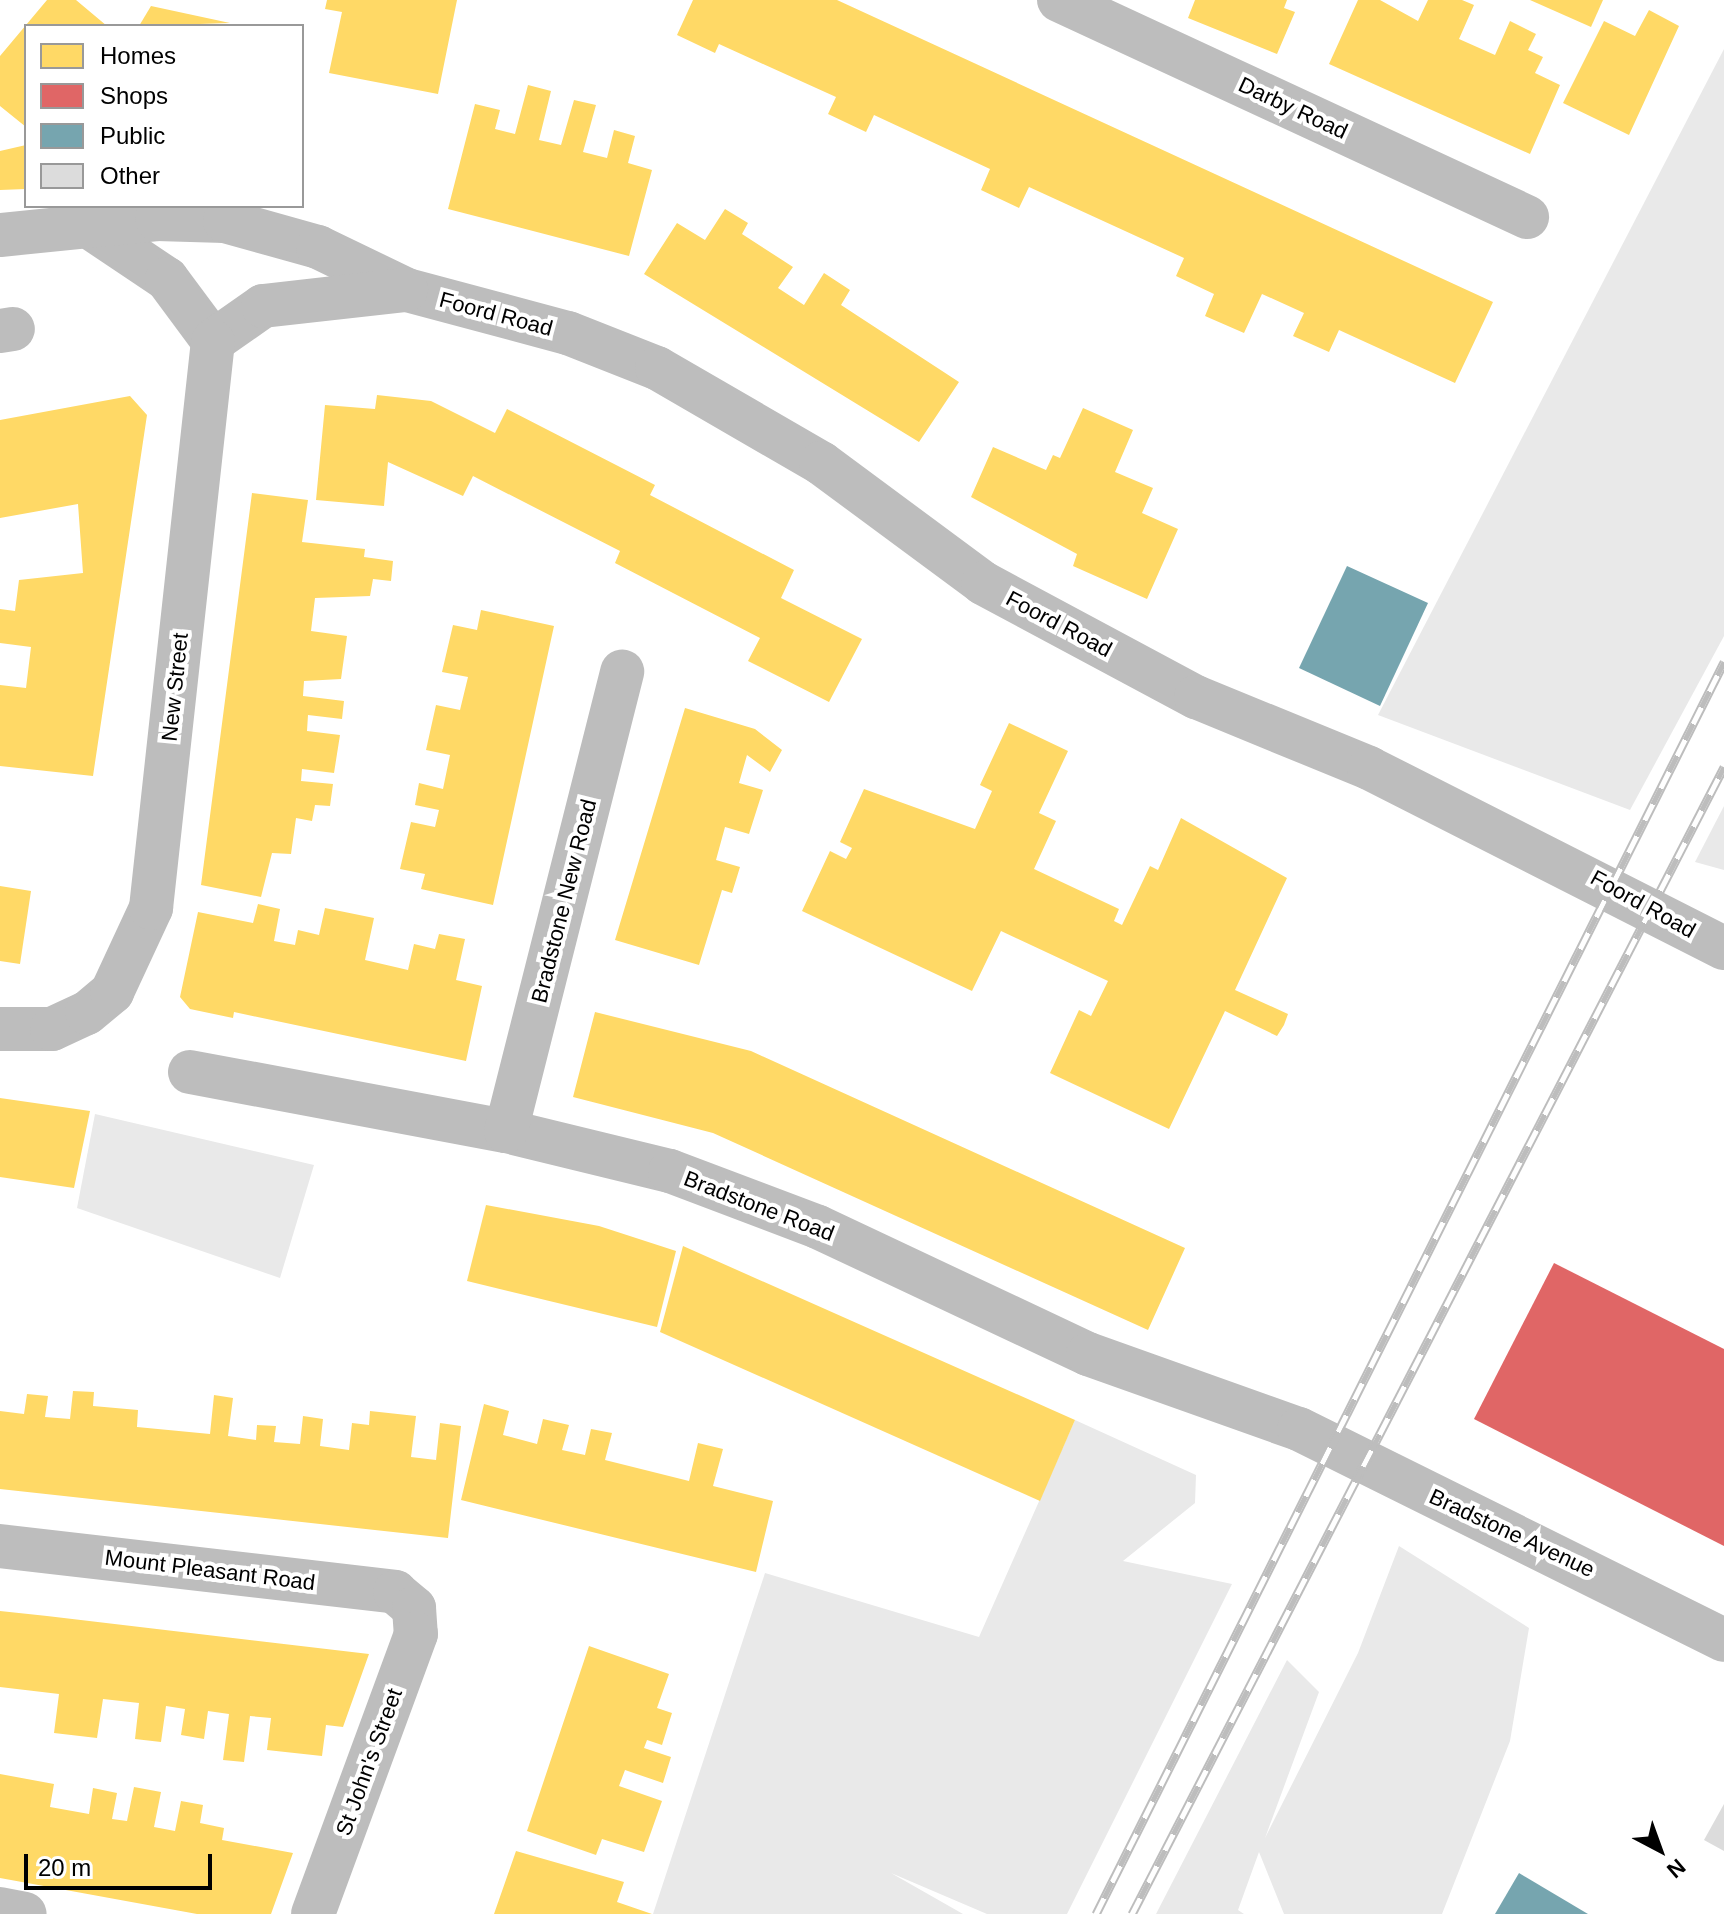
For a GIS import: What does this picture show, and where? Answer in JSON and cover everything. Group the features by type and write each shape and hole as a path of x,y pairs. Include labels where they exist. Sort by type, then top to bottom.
{"street":[{"name":"Darby Road","path":"1059,0 1110,11 1527,217"},
{"path":"0,235 94,230 157,219 225,221 318,247 407,290"},
{"path":"94,230 167,279 213,341 263,306 407,290"},
{"name":"Foord Road","path":"407,290 568,333 704,391 821,463 983,583 1196,697 1369,768 1724,948"},
{"name":"New Street","path":"0,1029 52,1029 87,1013 112,992 151,908 213,341"},
{"name":"Bradstone New Road","path":"506,1131 622,671"},
{"name":"Bradstone Road","path":"190,1072 506,1131 670,1171 788,1215 1088,1354 1299,1429"},
{"name":"Bradstone Avenue","path":"1299,1429 1724,1640"},
{"name":"Mount Pleasant Road","path":"0,1546 395,1592 414,1608"},
{"name":"St John's Street","path":"313,1914 416,1634 414,1608"},
{"path":"0,1909 25,1914"}],"shaded area":[{"path":"1724,49 1724,636 1630,810 1378,715"},
{"path":"1724,806 1724,870 1695,862"},
{"path":"95,1114 314,1165 280,1278 77,1208"},
{"path":"1075,1420 1196,1475 1195,1503 1123,1561 1232,1584 1067,1914 987,1914 891,1873 963,1914 653,1914 765,1573 979,1637"},
{"path":"1399,1546 1529,1628 1510,1741 1442,1914 1284,1914 1259,1852 1238,1910 1244,1914 1156,1914 1287,1660 1319,1692 1265,1838 1358,1653"}],"building: Homes":[{"path":"47,0 76,0 105,24 27,24"},
{"path":"327,0 457,0 438,94 329,73 342,12 325,9"},
{"path":"693,0 837,0 1493,302 1455,383 1339,330 1329,352 1293,336 1304,313 1262,294 1244,333 1205,316 1214,294 1176,276 1184,258 1029,187 1019,208 981,190 990,169 874,115 866,132 828,114 836,97 719,44 715,53 677,35"},
{"path":"1195,0 1287,0 1284,8 1295,12 1277,54 1188,18"},
{"path":"1358,0 1380,0 1418,21 1428,0 1462,0 1474,5 1459,39 1495,55 1510,21 1536,34 1528,50 1543,57 1535,73 1560,85 1530,154 1329,64"},
{"path":"1530,0 1603,0 1591,27"},
{"path":"151,6 230,23 200,24 140,24"},
{"path":"1649,10 1679,26 1629,135 1563,103 1604,21 1635,36"},
{"path":"24,27 24,125 0,106 0,56"},
{"path":"528,85 551,91 539,140 561,145 574,100 596,105 583,152 607,158 614,130 635,136 628,163 652,170 629,256 448,209 475,104 500,110 495,129 515,134"},
{"path":"24,145 24,189 0,190 0,151"},
{"path":"725,209 748,223 742,234 793,267 778,288 804,305 824,273 850,290 841,305 959,382 919,442 644,274 677,223 705,240"},
{"path":"377,395 431,401 495,433 507,409 655,485 650,495 794,570 781,598 862,639 829,702 748,661 760,638 615,563 620,551 473,476 463,496 388,462 384,506 316,500 325,405 375,409"},
{"path":"130,396 147,415 93,776 0,766 0,685 26,688 31,647 0,643 0,609 15,611 19,580 83,573 78,504 0,518 0,420"},
{"path":"1083,408 1133,430 1115,472 1153,488 1142,513 1178,529 1147,599 1073,566 1077,554 971,497 993,447 1046,470 1053,455 1060,458"},
{"path":"252,493 308,500 302,542 365,549 364,557 393,561 391,581 373,579 370,596 315,598 311,631 347,636 341,679 304,681 303,696 344,701 342,719 308,715 307,731 340,735 334,773 302,769 301,781 333,784 330,806 315,805 312,821 296,818 291,854 272,853 261,897 201,885"},
{"path":"481,610 554,626 493,905 421,889 425,874 400,869 411,822 435,827 439,810 415,805 419,783 443,789 450,755 426,750 436,705 460,710 468,677 442,672 453,625 477,630"},
{"path":"685,708 755,729 782,750 770,772 747,755 739,783 763,790 749,834 725,827 716,860 740,867 732,893 722,890 699,965 615,940"},
{"path":"1009,723 1068,751 1039,813 1056,821 1034,869 1119,909 1114,921 1122,925 1150,866 1158,870 1181,818 1287,878 1235,990 1288,1014 1284,1025 1277,1036 1225,1011 1169,1129 1050,1073 1079,1010 1091,1016 1108,981 1001,931 972,991 802,911 830,851 846,859 852,848 840,842 864,789 975,829 992,791 980,785"},
{"path":"0,886 31,891 20,964 0,961"},
{"path":"258,904 280,909 274,941 295,945 298,930 319,935 325,908 374,918 365,960 408,970 414,944 435,949 439,934 465,939 456,980 482,986 466,1061 234,1012 233,1018 190,1009 180,997 198,912 253,923"},
{"path":"595,1012 751,1051 1185,1248 1148,1330 713,1133 573,1097"},
{"path":"0,1098 90,1111 74,1188 0,1177"},
{"path":"486,1205 599,1226 676,1251 657,1327 467,1281"},
{"path":"683,1246 1075,1420 1040,1501 660,1332"},
{"path":"73,1391 94,1392 93,1406 138,1410 137,1427 210,1434 214,1395 233,1398 228,1436 256,1440 257,1425 276,1426 274,1442 300,1444 303,1416 323,1419 320,1446 349,1450 352,1423 369,1425 370,1411 416,1416 411,1457 436,1460 440,1423 461,1426 448,1538 0,1489 0,1411 24,1414 27,1394 48,1396 45,1417 70,1419"},
{"path":"484,1404 509,1411 503,1435 537,1444 543,1419 569,1425 562,1450 585,1455 591,1429 612,1433 605,1460 689,1481 698,1443 723,1449 713,1486 773,1501 756,1572 461,1500"},
{"path":"0,1611 369,1654 343,1727 326,1725 322,1756 267,1750 271,1718 250,1716 244,1762 223,1760 229,1714 208,1711 204,1739 181,1735 185,1709 166,1706 161,1742 135,1739 139,1703 103,1699 97,1738 54,1733 59,1694 0,1687"},
{"path":"589,1646 669,1674 657,1708 672,1713 662,1745 647,1740 644,1748 671,1757 663,1783 625,1770 619,1786 662,1801 644,1852 602,1839 596,1855 527,1831"},
{"path":"0,1774 54,1784 50,1807 89,1814 93,1788 117,1793 112,1819 127,1821 134,1787 161,1792 154,1827 175,1831 181,1801 203,1805 200,1823 224,1828 222,1840 293,1853 271,1914 197,1914 0,1878"},
{"path":"516,1851 624,1882 617,1902 652,1914 494,1914"}],"building: Shops":[{"path":"1554,1263 1724,1349 1724,1546 1474,1419"}],"building: Public":[{"path":"1347,566 1428,603 1380,706 1299,668"},
{"path":"1519,1873 1588,1914 1495,1914"}],"building: Other":[{"path":"1724,1804 1724,1851 1704,1840"}],"railway":[{"path":"1096,1914 1724,662"},
{"path":"1132,1914 1724,767"}]}
